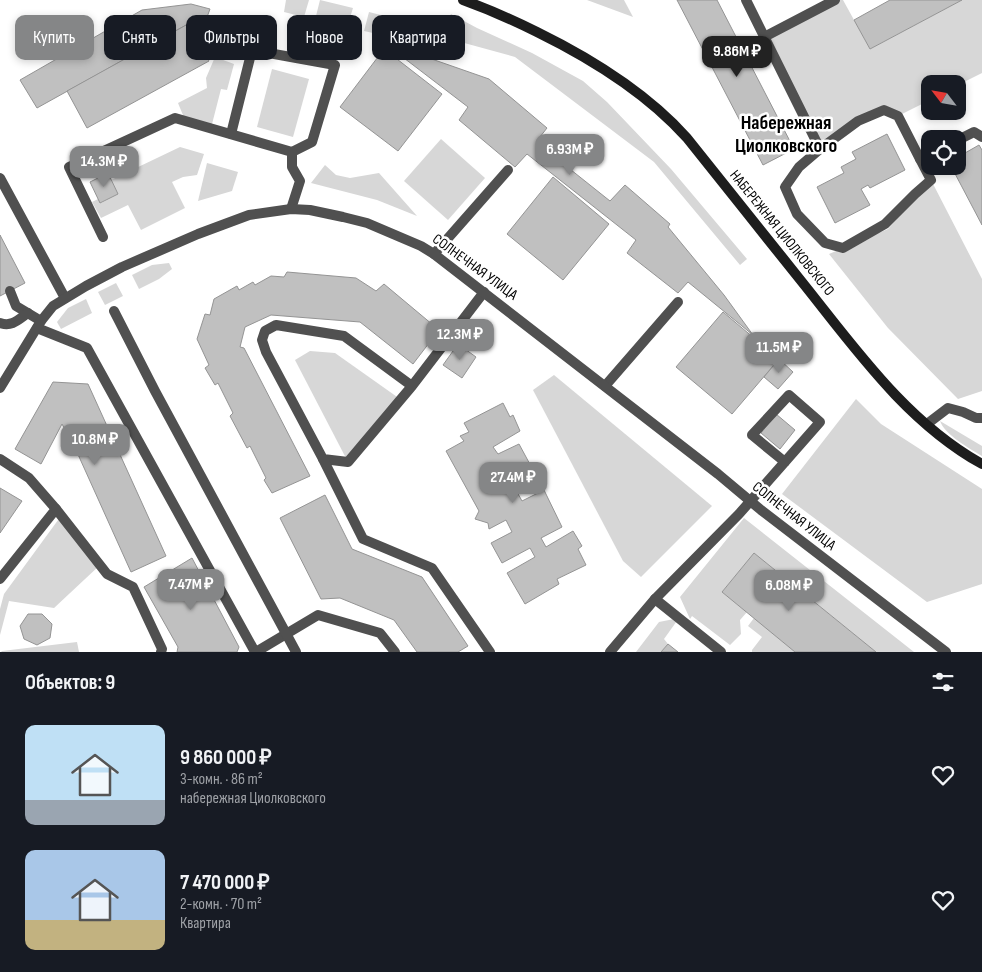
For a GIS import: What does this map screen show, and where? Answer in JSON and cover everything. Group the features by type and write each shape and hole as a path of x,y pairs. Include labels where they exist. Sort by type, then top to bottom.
{"main road":[{"name":"НАБЕРЕЖНАЯ ЦИОЛКОВСКОГО","path":"463,0 510,18 572,50 616,77 664,114 687,138 862,357 893,392 927,424 959,450 982,464"}],"street":[{"path":"746,0 820,149"},
{"path":"764,37 835,0"},
{"path":"103,237 69,167 175,118 292,152 312,142 335,64 252,50 231,134"},
{"path":"884,110 898,116 920,159 931,180 885,224 843,248 825,243 797,214 785,187 799,168 820,149 858,121 884,110"},
{"path":"966,136 974,132 982,137"},
{"path":"291,209 300,181 292,167 292,152"},
{"path":"434,254 508,170"},
{"path":"0,178 65,298"},
{"name":"СОЛНЕЧНАЯ УЛИЦА","path":"0,388 53,306 122,267 198,234 250,215 291,209 310,210 367,223 422,246 434,254 946,652"},
{"path":"10,291 16,306 28,313 39,325 87,348 255,652 318,615 380,632 395,652"},
{"path":"323,459 348,462 412,386 484,292"},
{"path":"605,386 678,302"},
{"path":"114,310 155,391 296,652"},
{"path":"0,323 8,325 15,323 28,313"},
{"path":"412,386 344,336 276,325 265,331 262,340 266,352 363,539 432,568 490,652"},
{"path":"610,652 655,599 740,514 820,422 789,395 752,435 785,462"},
{"path":"927,424 948,408 976,418 982,418"},
{"path":"0,459 29,478 107,574 133,587 162,648 161,652"},
{"path":"0,579 56,510"},
{"path":"655,599 721,652"}],"shaded area":[{"path":"286,0 309,0 305,15 284,12"},
{"path":"320,0 353,8 351,15 316,15"},
{"path":"587,0 624,0 633,17"},
{"path":"835,0 843,0 870,49 962,0 982,0 982,73 966,81 966,75 921,75 921,104 898,116 884,110 820,149 764,37"},
{"path":"369,12 381,15 372,15 372,33 364,31"},
{"path":"465,22 532,53 583,81 607,102 671,169 747,259 740,265 654,162 515,57 465,43"},
{"path":"214,60 223,60 234,64 227,90 221,89 211,128 185,120 178,103 207,88 206,78"},
{"path":"272,69 309,79 293,137 257,127"},
{"path":"441,139 485,178 448,220 404,181"},
{"path":"180,147 204,154 197,175 183,177 172,182 185,208 141,230 128,205 101,218 92,202 98,199 101,203 118,194 111,180"},
{"path":"207,163 238,172 232,191 198,201"},
{"path":"325,165 336,175 350,178 379,173 417,216 377,200 311,183"},
{"path":"931,180 982,279 982,391 958,399 888,328 829,254 888,229"},
{"path":"169,263 172,269 159,279 139,289 132,275 152,265"},
{"path":"116,283 123,296 105,305 98,292"},
{"path":"86,299 92,313 61,329 57,322 68,308"},
{"path":"310,351 335,353 400,399 348,462 295,360"},
{"path":"554,375 712,506 641,577 623,561 533,390"},
{"path":"856,399 881,424 982,489 982,584 927,602 782,494"},
{"path":"940,421 982,446 982,456 952,436"},
{"path":"61,516 100,565 54,608 9,601 0,635 0,609 4,594"},
{"path":"744,518 914,652 876,652 754,553 722,592 747,612 740,620 741,634 730,645 692,616 690,619 680,597"},
{"path":"679,618 664,639 668,644 661,652 636,652 659,622"},
{"path":"754,618 795,652 752,652 762,637 748,626"},
{"path":"77,642 79,652 1,652 2,651"}],"building":[{"path":"677,0 717,0 794,149 763,165"},
{"path":"890,0 962,0 870,49 854,20"},
{"path":"191,4 210,9 208,15 186,15 186,25 176,31 176,15 133,15 142,10"},
{"path":"186,25 186,60 209,61 87,128 67,91 123,60 176,60 176,31"},
{"path":"104,32 104,60 123,60 37,108 20,80 55,60 94,60 94,38"},
{"path":"376,60 398,60 442,94 398,151 340,107"},
{"path":"407,60 435,60 489,79 547,128 536,142 610,201 625,185 670,224 668,227 724,295 753,335 688,282 678,293 627,253 636,240 527,154 515,167 459,120 468,107"},
{"path":"887,134 905,170 870,188 868,185 861,189 870,205 835,223 817,187 844,173 841,167 856,159 852,152"},
{"path":"979,145 982,150 982,225 956,175 966,175 966,152"},
{"path":"108,173 118,194 100,203 90,182"},
{"path":"553,177 609,224 563,280 507,234"},
{"path":"0,235 25,283 0,296"},
{"path":"287,272 356,278 376,291 384,284 439,330 413,364 360,322 271,315 245,327 240,347 244,348 310,476 272,493 264,480 266,478 250,446 247,448 230,416 233,413 218,383 215,385 205,368 209,365 197,339 205,314 210,315 214,299 237,286 239,290 253,282 255,285 271,276 284,277"},
{"path":"723,312 779,359 732,414 676,367"},
{"path":"458,344 476,357 462,378 443,365"},
{"path":"779,359 793,372 778,389 764,377"},
{"path":"53,382 88,384 166,556 131,572 76,450 62,424 41,464 15,449"},
{"path":"503,403 510,417 513,415 520,431 493,447 498,454 519,444 539,481 517,492 522,501 544,490 562,527 541,538 546,547 573,531 582,546 578,549 586,565 557,579 559,584 525,604 507,573 535,557 530,548 502,563 491,543 512,532 506,520 489,529 488,523 475,519 479,511 446,451 464,441 460,436 469,432 464,423"},
{"path":"776,414 795,430 780,449 761,433"},
{"path":"0,488 22,501 0,533"},
{"path":"325,495 352,549 422,577 468,646 458,652 417,652 394,620 340,598 321,599 280,518"},
{"path":"754,553 876,652 795,652 722,592"},
{"path":"192,558 239,647 237,652 177,652 178,647 144,587"},
{"path":"28,614 42,614 52,624 50,638 37,645 24,639 20,626"},
{"path":"668,644 678,652 661,652"}],"district":[{"name":"Набережная Циолковского","path":"786,134"}]}
